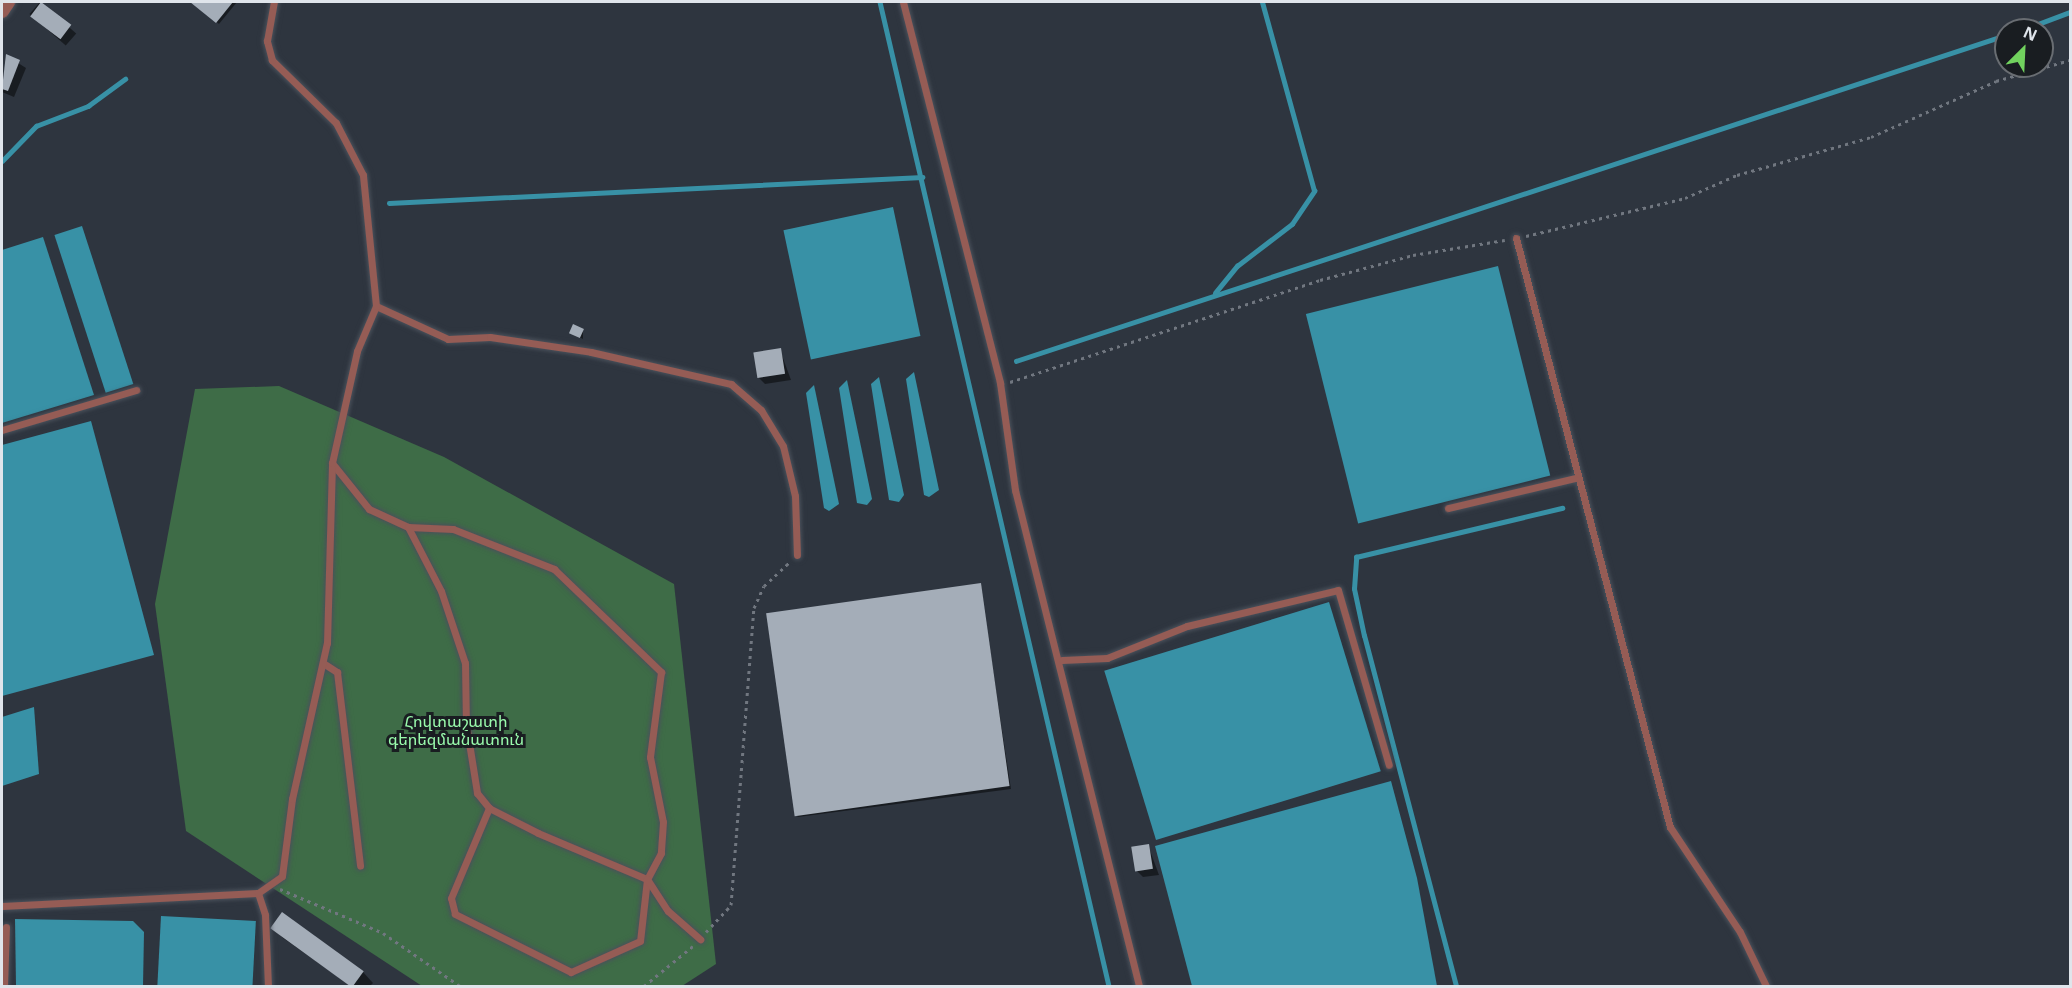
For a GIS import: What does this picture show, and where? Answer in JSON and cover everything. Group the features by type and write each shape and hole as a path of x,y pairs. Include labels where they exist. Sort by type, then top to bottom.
{"street":[{"path":"2,11 8,2"}],"lane":[{"path":"2,906 258,893 282,876 289,853 292,799 323,663 332,463 357,351 376,306 363,175 336,123 272,60 267,41 274,2"},
{"path":"903,2 1000,383 1015,490 1062,660 1139,987"},
{"path":"1516,238 1529,272 1575,478 1670,827 1740,932 1766,987"},
{"path":"376,306 448,339 490,337 591,352 731,384 760,410 783,446 795,496 797,555"},
{"path":"2,430 136,390"},
{"path":"332,463 369,509 408,527 453,529 554,569 661,672 650,757 663,822 661,853 647,879 640,940 571,972 455,914 451,898 489,807"},
{"path":"1448,507 1575,478"},
{"path":"408,527 441,591 465,663 466,724 477,792 489,807 647,879 668,911 700,939"},
{"path":"1062,660 1107,658 1187,626 1338,590 1389,765"},
{"path":"323,663 337,672 360,866"},
{"path":"258,893 265,915 268,987"},
{"path":"4,987 6,927"}],"path":[{"path":"1000,383 1037,377 1320,280 1413,255 1516,238 1685,198 1737,175 1870,137 1996,81 2070,60"},
{"path":"644,987 700,939 731,905 754,608 764,586 797,555"},
{"path":"270,885 383,933 460,987"}],"green space":[{"name":"Հովտաշատի գերեզմանատուն","path":"279,386 444,457 674,584 716,964 682,986 422,986 186,831 155,604 195,389"}],"water":[{"path":"893,207 920,336 811,359 783,230"},
{"path":"82,226 133,384 106,393 54,235"},
{"path":"43,237 94,395 2,423 2,250"},
{"path":"1498,266 1550,476 1358,523 1306,314"},
{"path":"914,372 939,490 929,497 924,495 906,379"},
{"path":"879,377 904,495 899,502 889,500 871,384"},
{"path":"847,380 872,499 867,505 857,503 839,388"},
{"path":"814,385 839,504 829,511 824,508 806,393"},
{"path":"91,421 154,655 2,696 2,445"},
{"path":"1329,602 1381,771 1156,840 1104,671"},
{"path":"34,707 39,774 2,786 2,717"},
{"path":"1391,781 1417,878 1437,986 1192,986 1155,846"},
{"path":"161,916 256,921 252,986 157,986"},
{"path":"15,919 133,921 144,932 143,986 16,986"}],"building":[{"path":"41,2 71,25 61,39 30,16"},
{"path":"190,2 233,2 216,23"},
{"path":"6,54 20,60 8,91 2,89"},
{"path":"573,324 584,329 580,338 569,333"},
{"path":"781,348 785,374 757,378 753,352"},
{"path":"981,583 1010,786 795,816 766,613"},
{"path":"1149,844 1153,869 1135,872 1131,847"},
{"path":"282,912 364,971 353,986 350,986 270,928"}],"waterway":[{"path":"880,2 1109,986"},
{"path":"1215,293 1237,266 1292,224 1314,191 1262,2"},
{"path":"2054,18 2070,12"},
{"path":"1016,361 1994,39"},
{"path":"2,161 36,126 88,106 125,79"},
{"path":"389,203 922,177"},
{"path":"1456,986 1364,636 1354,589 1356,557 1562,508"}]}
